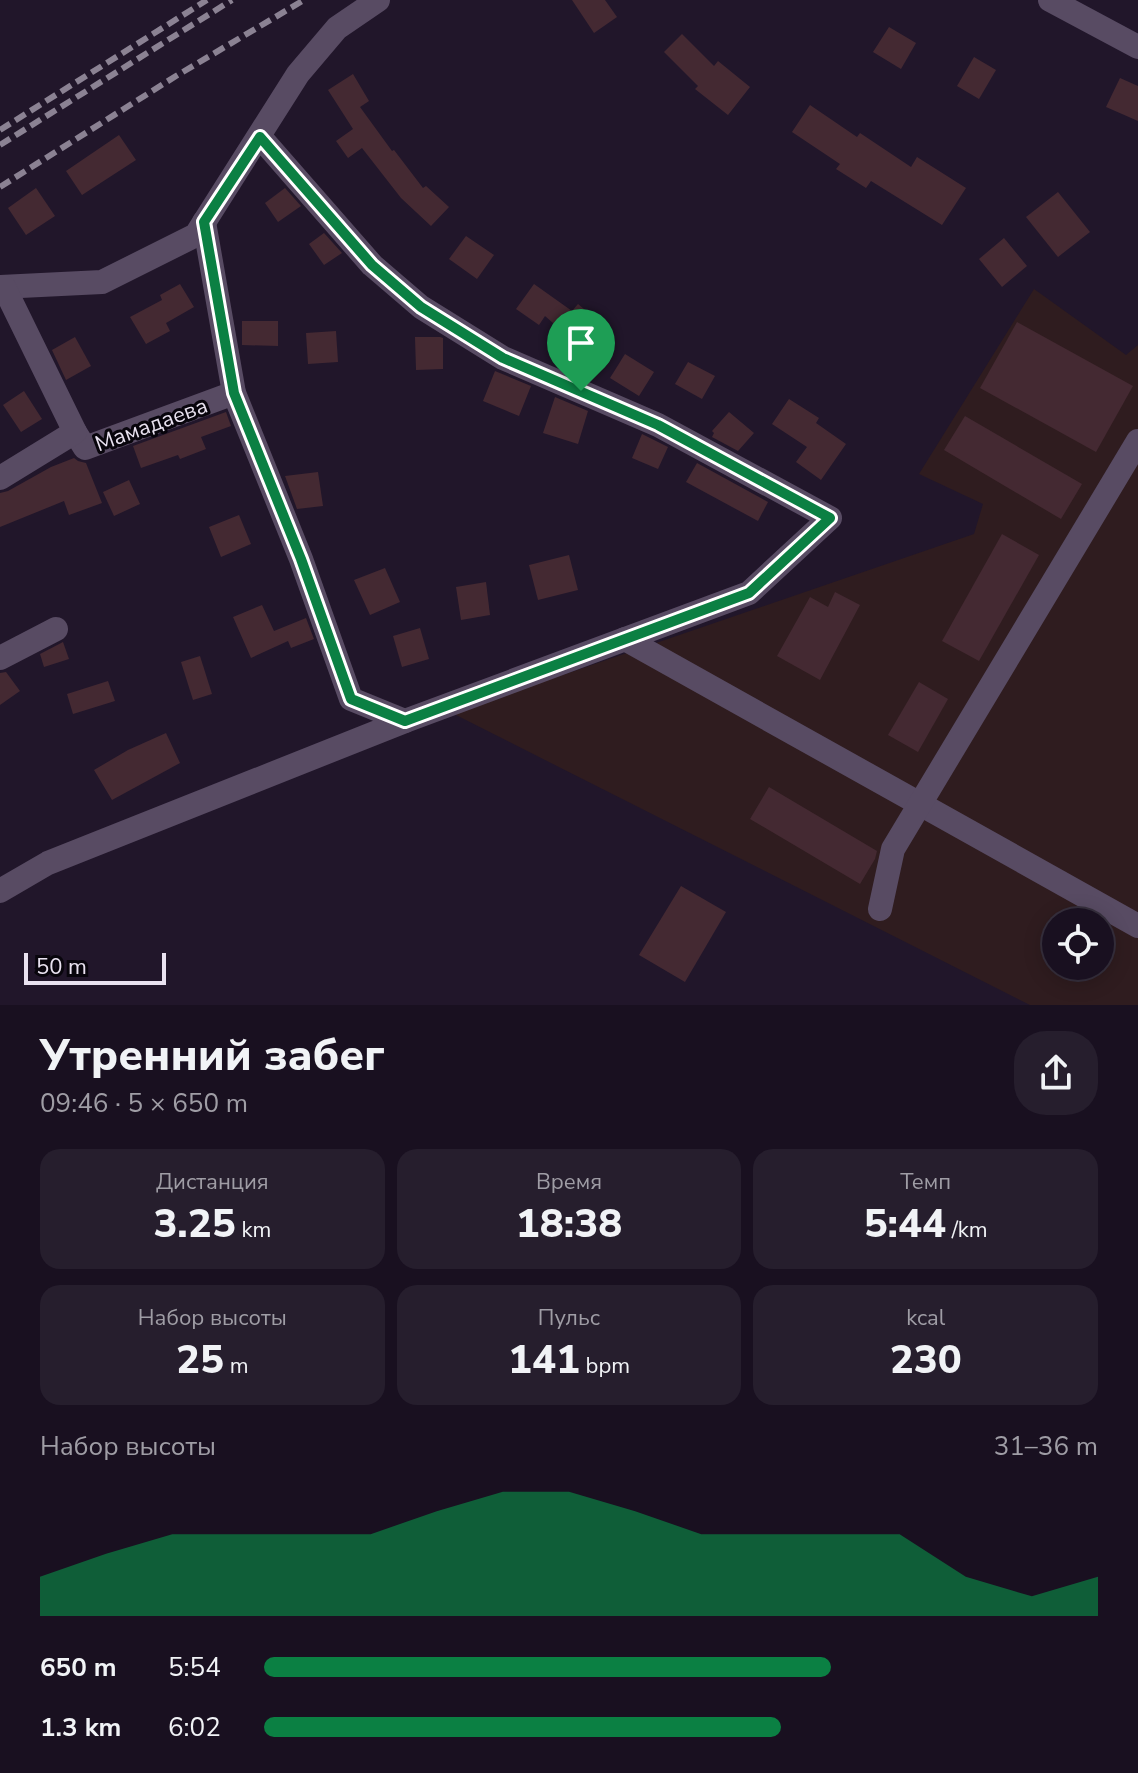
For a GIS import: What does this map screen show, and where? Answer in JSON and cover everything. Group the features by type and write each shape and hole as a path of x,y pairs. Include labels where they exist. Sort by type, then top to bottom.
{"street":[{"path":"2,287 102,282 196,235 298,74 337,28 378,0"},
{"path":"1050,0 1138,47"},
{"path":"0,891 48,863 405,721 749,593 830,518 658,425 503,358 421,307 372,265 260,137"},
{"path":"204,222 234,393 301,559 351,699 405,721"},
{"name":"Мамадаева","path":"2,287 85,448 234,393"},
{"name":"Мамадаева","path":"0,478 75,432"},
{"path":"880,909 893,849 1138,441"},
{"path":"0,658 56,629"},
{"path":"625,639 1138,926"}],"shaded area":[{"path":"1034,289 1126,355 1138,345 1138,1005 1030,1005 452,713 974,534 983,504 919,474"}],"building":[{"path":"572,0 605,0 617,17 594,33"},
{"path":"889,27 916,43 901,69 873,52"},
{"path":"682,34 714,66 718,61 750,87 728,115 695,89 698,86 664,52"},
{"path":"974,57 996,70 979,99 957,86"},
{"path":"353,74 369,101 360,107 423,188 426,186 449,207 431,226 401,198 362,148 348,158 336,141 353,129 328,90"},
{"path":"1120,78 1138,86 1138,121 1106,107"},
{"path":"810,105 857,137 860,133 911,167 917,157 966,188 942,225 871,181 866,188 836,169 840,164 792,132"},
{"path":"119,135 136,160 82,195 66,171"},
{"path":"36,188 55,216 26,235 8,208"},
{"path":"285,188 301,206 278,222 265,203"},
{"path":"1058,192 1090,232 1058,257 1026,217"},
{"path":"324,233 342,253 324,265 309,244"},
{"path":"466,236 494,255 477,279 449,259"},
{"path":"1004,238 1027,266 1002,287 979,259"},
{"path":"180,284 194,307 166,323 170,331 146,344 130,317 162,300 160,295"},
{"path":"534,284 572,311 578,304 604,326 584,349 573,340 575,335 561,330 545,316 539,325 516,309"},
{"path":"242,321 278,321 278,346 242,345"},
{"path":"1017,322 1133,386 1096,452 980,388"},
{"path":"336,331 338,362 308,364 306,333"},
{"path":"75,337 91,366 66,380 52,350"},
{"path":"415,337 443,338 443,369 416,370"},
{"path":"625,354 654,372 639,396 610,378"},
{"path":"688,362 715,376 702,399 675,384"},
{"path":"495,371 531,386 519,416 483,401"},
{"path":"24,391 42,419 21,432 3,405"},
{"path":"555,397 588,411 578,444 543,433"},
{"path":"789,399 819,418 816,423 846,444 821,480 796,462 807,447 772,424"},
{"path":"226,412 231,426 201,437 206,449 141,468 133,446"},
{"path":"729,412 754,433 738,451 712,437 712,431"},
{"path":"965,416 1082,484 1061,519 944,450"},
{"path":"642,434 668,447 658,469 632,458"},
{"path":"74,458 86,463 102,503 69,515 64,501 0,527 0,493"},
{"path":"697,463 768,502 758,521 686,482"},
{"path":"318,472 323,506 297,509 285,476"},
{"path":"129,480 140,504 114,516 103,492"},
{"path":"239,515 251,544 221,557 209,527"},
{"path":"1002,534 1039,555 979,661 942,641"},
{"path":"569,555 578,590 538,600 529,565"},
{"path":"385,568 400,602 370,615 354,580"},
{"path":"486,582 490,615 461,620 456,587"},
{"path":"835,592 860,605 820,680 777,656 810,597 828,607"},
{"path":"262,605 274,631 306,618 314,639 291,648 288,641 251,658 233,617"},
{"path":"420,628 429,659 402,667 393,636"},
{"path":"63,642 69,659 44,667 40,654"},
{"path":"200,656 212,694 193,700 181,662"},
{"path":"6,672 20,691 0,705 0,673"},
{"path":"108,681 115,701 73,714 67,694"},
{"path":"919,682 948,699 918,752 888,735"},
{"path":"166,733 180,763 112,800 94,770"},
{"path":"769,787 877,851 860,884 750,819"},
{"path":"681,886 726,912 685,982 639,955"}],"railway":[{"path":"0,130 207,0"},
{"path":"0,145 232,0"},
{"path":"0,187 304,0"}],"route":[{"path":"260,137 372,265 421,307 503,358 581,391 658,425 830,518 749,593 405,721 351,699 301,559 234,393 204,222 260,137"}]}
